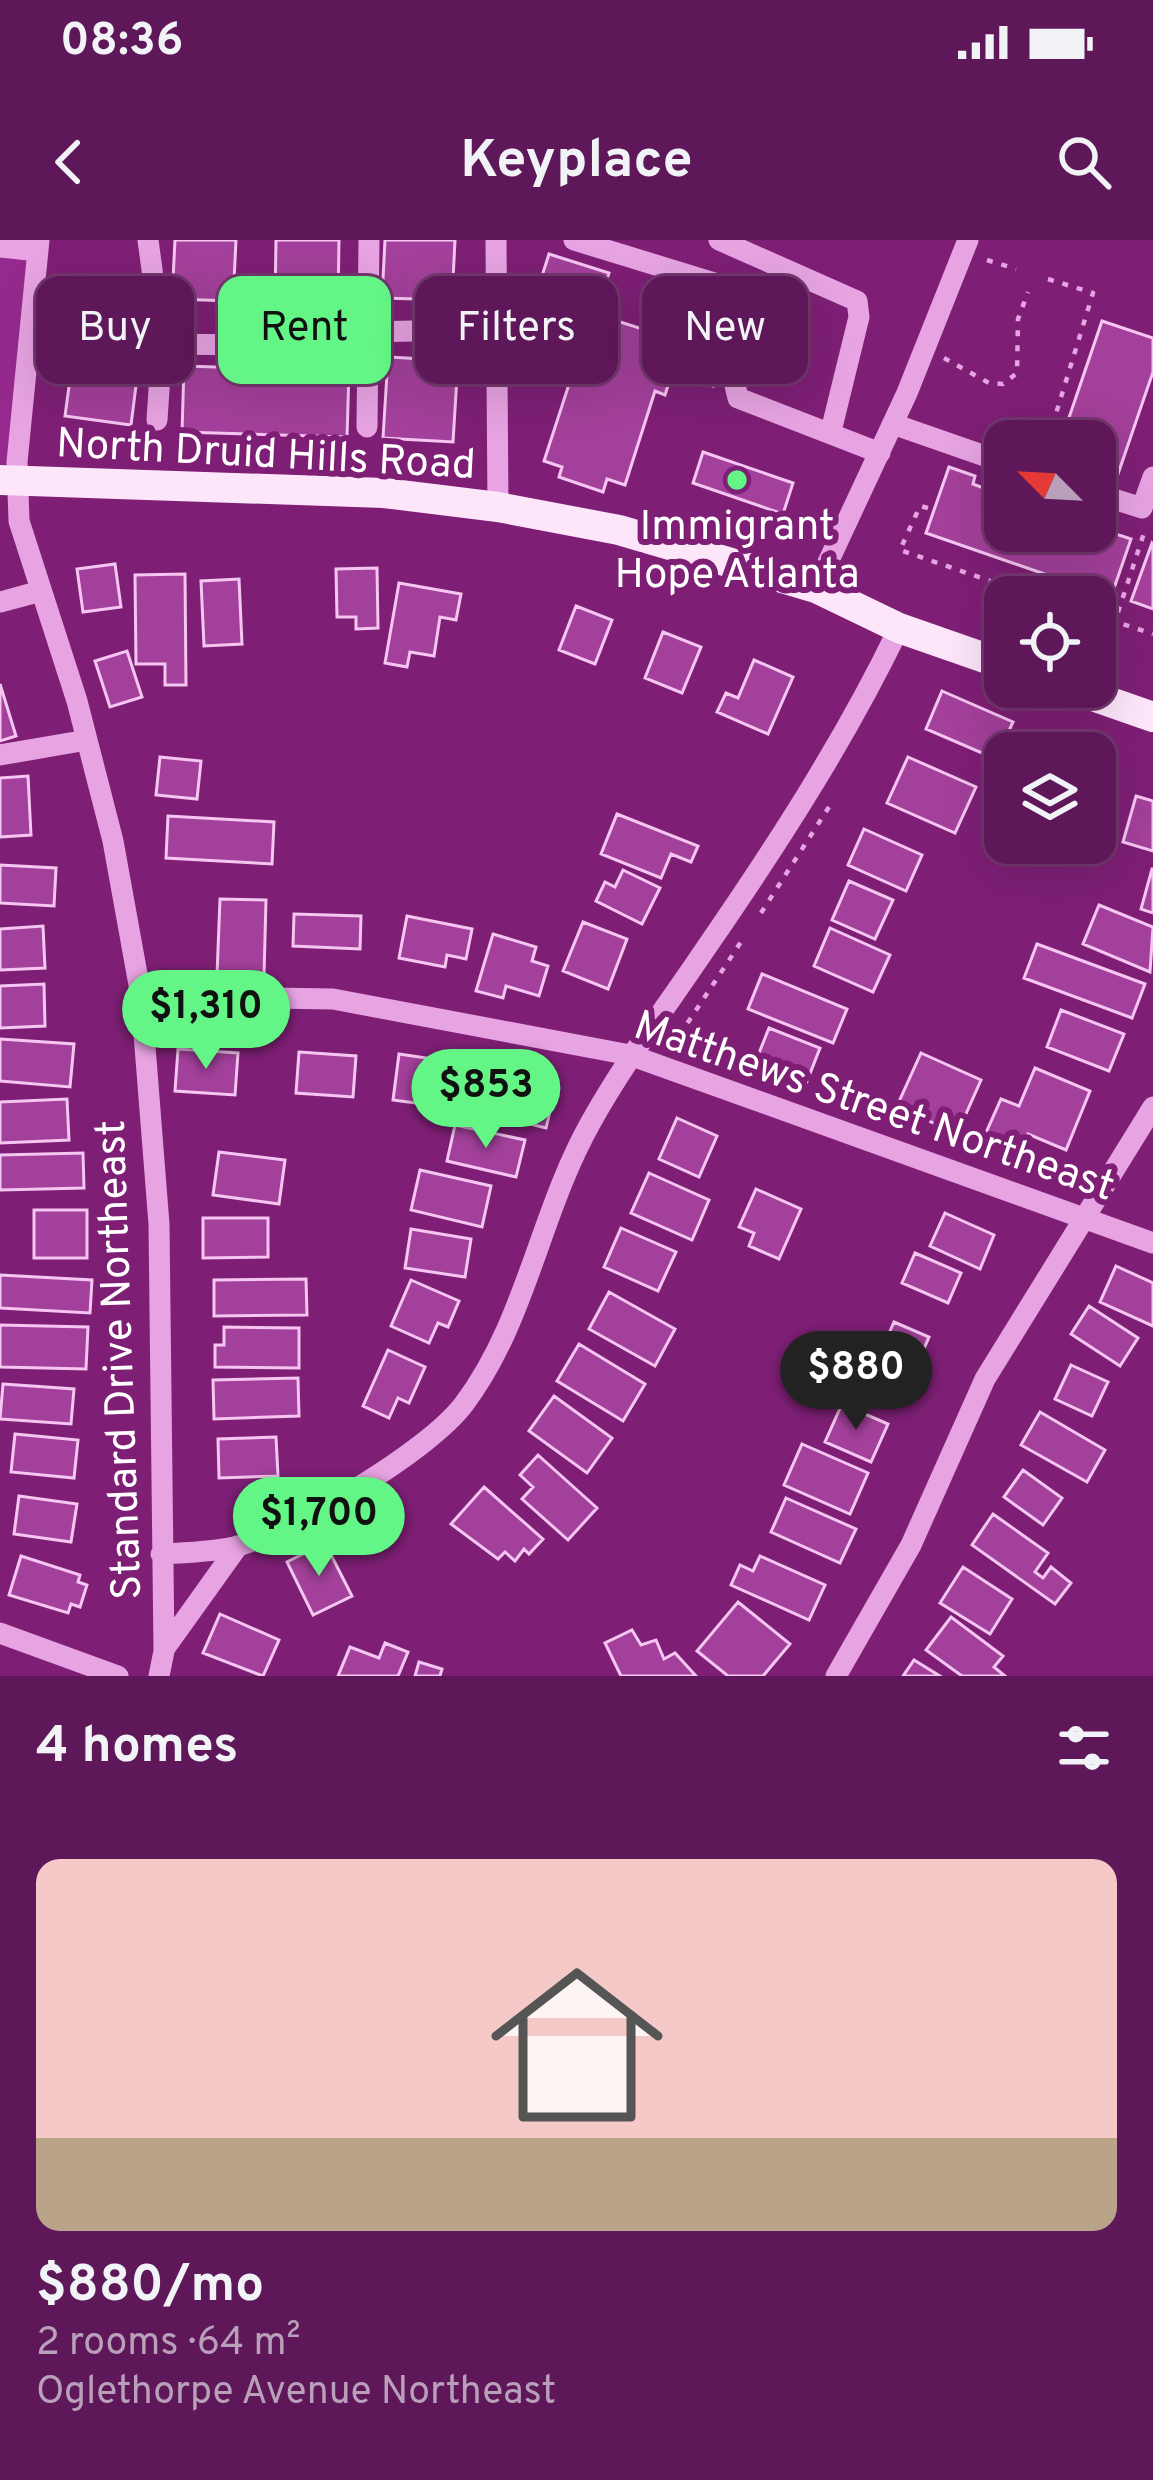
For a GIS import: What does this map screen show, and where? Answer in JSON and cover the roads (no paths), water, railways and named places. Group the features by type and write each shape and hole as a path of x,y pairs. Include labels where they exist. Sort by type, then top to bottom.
{"main road":[{"name":"North Druid Hills Road","path":"9,481 384,493 498,507 619,530 816,588 899,628 984,658"},
{"path":"1116,704 1153,717"}],"street":[{"path":"148,240 153,276"},
{"path":"369,240 369,276"},
{"path":"496,240 497,276"},
{"path":"574,240 747,293 757,310 734,382 738,398 880,453"},
{"path":"718,240 857,302 860,317 831,431"},
{"path":"816,588 893,424 968,240"},
{"path":"0,247 38,245"},
{"name":"Standard Drive Northeast","path":"38,245 24,411 9,481 113,841 141,996 159,1224 164,1651 158,1676"},
{"path":"157,420 160,384"},
{"path":"367,428 368,384"},
{"path":"498,384 498,507"},
{"path":"0,409 24,411"},
{"path":"893,424 984,456"},
{"path":"1116,501 1148,514 1153,477"},
{"path":"0,602 41,591"},
{"path":"161,1554 238,1546 417,1453 464,1405 505,1334 587,1128 630,1055 765,861 838,744 899,628"},
{"path":"0,755 87,740"},
{"name":"Matthews Street Northeast","path":"141,996 333,999 630,1055 1153,1243"},
{"path":"836,1676 911,1545 985,1379 1153,1107"},
{"path":"164,1651 238,1546"},
{"path":"0,1633 118,1676"}],"place":[{"name":"Immigrant Hope Atlanta","path":"737,480"}]}
